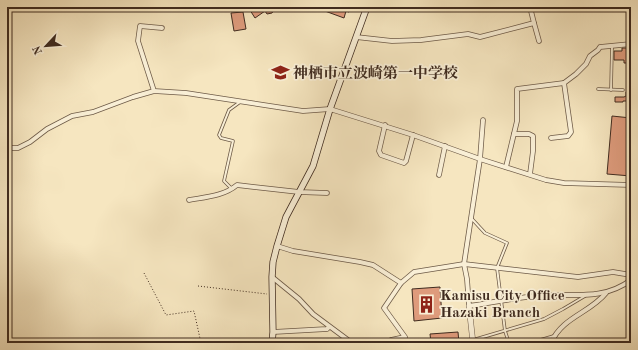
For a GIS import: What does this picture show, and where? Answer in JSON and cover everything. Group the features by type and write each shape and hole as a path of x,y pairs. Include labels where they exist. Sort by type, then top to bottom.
{"main road":[{"path":"272,343 272,277 273,262 277,246 286,217 313,166 330,109 367,7"}],"street":[{"path":"530,7 539,41"},
{"path":"570,7 573,9 580,7"},
{"path":"356,37 392,41 421,40 468,34 480,37 534,23"},
{"path":"154,91 138,41 140,26 162,28"},
{"path":"506,167 517,121 517,89 564,83 586,64 590,56 600,47 631,44"},
{"path":"551,138 568,136 571,132 564,83"},
{"path":"7,148 18,148 30,142 47,129 72,116 93,112 154,91 186,93 303,111 330,109 413,134 480,159 546,180 564,183 631,185"},
{"path":"473,342 467,279 464,264 480,159 483,120"},
{"path":"385,125 379,151 381,154 404,163 406,161 413,134"},
{"path":"514,134 529,134 533,136 534,151 530,174"},
{"path":"439,175 445,146"},
{"path":"189,200 221,194 237,185 299,192 327,193"},
{"path":"277,246 293,251 373,265 401,283"},
{"path":"406,343 405,337 384,308 401,283 414,272 464,264 578,277 613,272 631,275"},
{"path":"272,277 299,299 313,314 352,343"},
{"path":"552,343 554,336 561,326 580,314 607,292 631,280"},
{"path":"469,306 545,295 586,295 607,292"},
{"path":"273,332 327,329 329,327"},
{"path":"387,343 391,340 405,337"}],"lane":[{"path":"611,90 612,45"},
{"path":"598,90 623,90"},
{"path":"232,189 224,181 233,141 221,138 219,135 229,110 240,101"},
{"path":"471,218 485,233 507,243 497,268 505,331 509,343"},
{"path":"473,342 544,319 574,304 586,295"},
{"path":"530,343 554,336"}],"path":[{"path":"144,273 166,315 194,311 201,343"},
{"path":"198,286 272,294"}],"building":[{"path":"248,7 276,7 272,13 267,14 265,11 255,18"},
{"path":"314,7 350,7 349,12 346,11 344,18"},
{"path":"243,12 246,29 234,31 231,13"},
{"path":"622,48 628,48 627,56 630,58 630,63 624,63 624,60 614,60 614,51 622,51"},
{"path":"626,92 631,93 631,100 615,102 615,97 624,97 626,96"},
{"path":"612,116 631,118 631,176 607,174"},
{"name":"Kamisu City Office Hazaki Branch","path":"440,287 442,318 414,321 412,289"},
{"path":"458,332 459,343 431,343 430,334"}],"place":[{"name":"神栖市立波崎第一中学校","path":"280,73"},
{"name":"Kamisu City Office Hazaki Branch","path":"427,304"}]}
